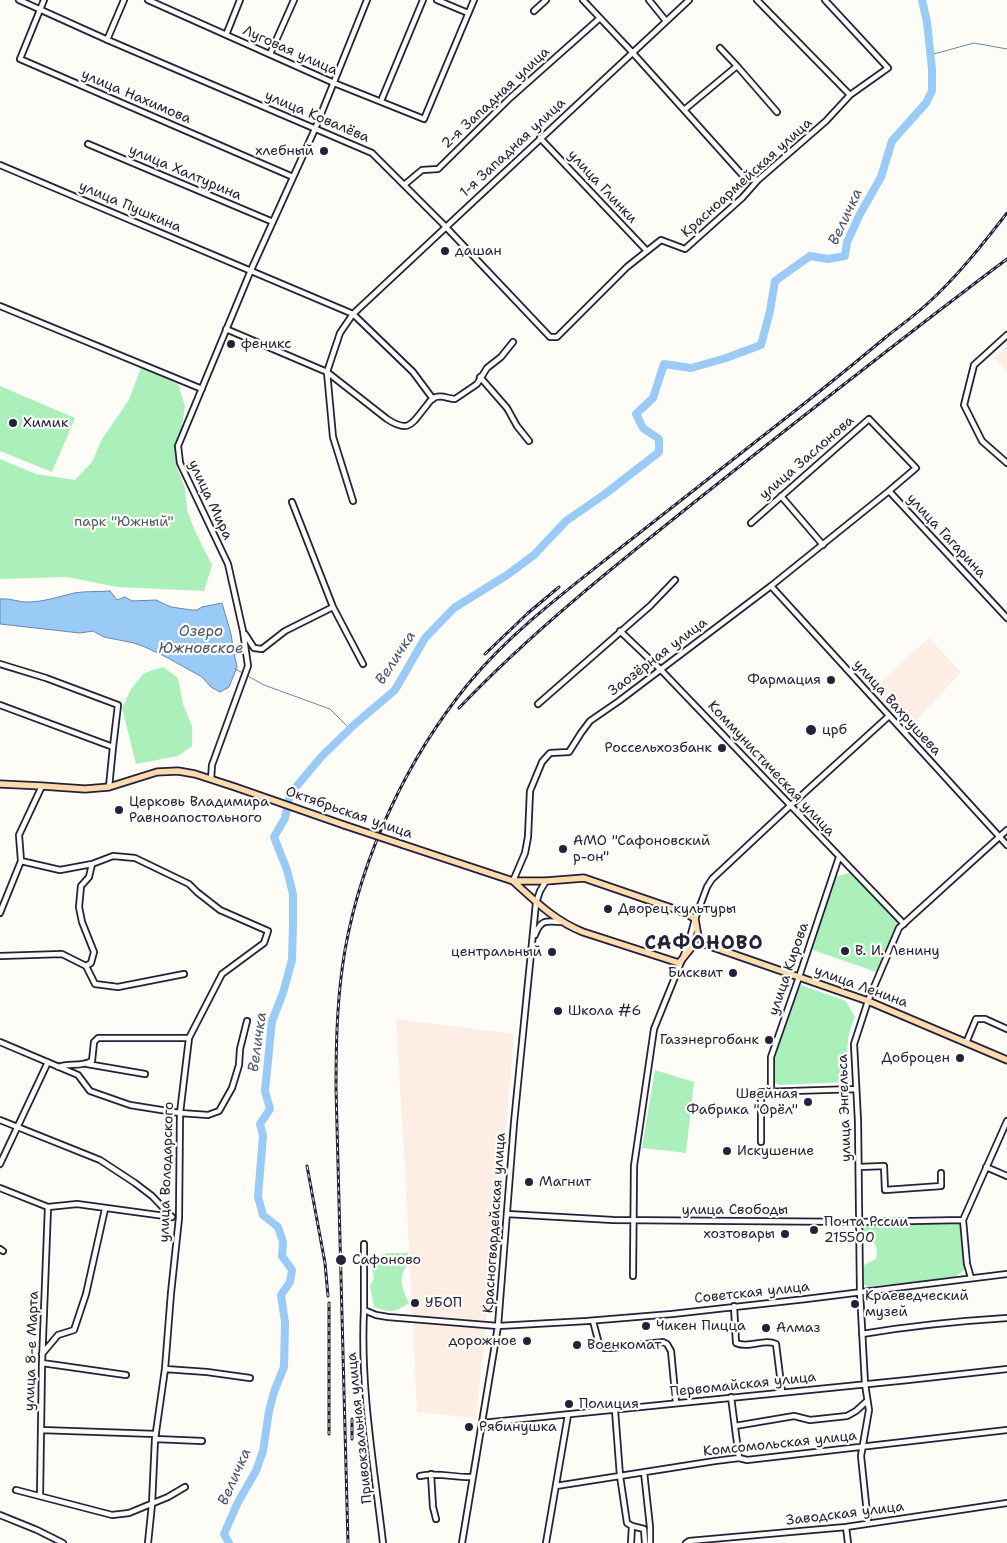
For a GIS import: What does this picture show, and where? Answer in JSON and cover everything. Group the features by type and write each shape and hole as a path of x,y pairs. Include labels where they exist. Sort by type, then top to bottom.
{"main road":[{"name":"Октябрьская улица","path":"0,784 85,789 109,787 156,772 178,771 195,774 513,881 584,878 686,913 695,919"},
{"name":"Октябрьская улица","path":"513,881 536,903 561,922 583,932 680,963"},
{"path":"680,963 692,947 704,944 698,936 695,919"},
{"name":"улица Ленина","path":"704,944 868,1001 1007,1060"}],"street":[{"name":"улица Ковалёва","path":"19,0 107,40 372,153 446,227 550,338"},
{"path":"40,9 44,0"},
{"path":"107,40 124,0"},
{"name":"Луговая улица","path":"148,0 334,82 424,119 468,13"},
{"path":"226,34 240,0"},
{"path":"270,54 294,0"},
{"name":"улица Мира","path":"211,779 212,765 248,666 243,630 228,564 180,463 178,446 251,270 315,129 367,0"},
{"path":"381,101 423,0"},
{"path":"437,0 468,13 474,0"},
{"path":"534,11 546,0"},
{"path":"583,0 746,179 758,180"},
{"path":"649,0 666,21"},
{"name":"1-я Западная улица","path":"327,372 340,333 354,314 689,0"},
{"path":"757,0 850,95"},
{"name":"Красноармейская улица","path":"550,338 557,337 627,267 661,240 685,250 742,198 758,180 826,122 850,95 888,68 825,0"},
{"name":"улица Нахимова","path":"40,9 20,59 293,177"},
{"name":"2-я Западная улица","path":"404,185 422,170 438,169 510,98 600,18"},
{"path":"720,48 777,112"},
{"path":"684,110 737,66"},
{"name":"улица Глинки","path":"540,138 647,251"},
{"name":"улица Халтурина","path":"88,144 273,222"},
{"name":"улица Пушкина","path":"0,165 354,314"},
{"path":"0,306 202,389"},
{"path":"354,314 413,372 433,399"},
{"path":"226,329 327,372 387,418 403,427 408,426 436,397 444,396 455,399 477,384 480,377 514,342"},
{"path":"1007,335 974,365 964,405 982,441 1007,463"},
{"path":"327,372 333,437 353,501"},
{"path":"480,377 507,408 517,426 530,442"},
{"name":"улица Заслонова","path":"752,523 869,419 916,468 889,491"},
{"name":"Заозёрная улица","path":"513,881 525,853 528,837 530,791 542,762 550,753 569,752 590,721 661,670 771,586 889,491"},
{"name":"улица Гагарина","path":"889,491 1007,618"},
{"path":"781,496 823,545"},
{"path":"292,502 333,607 363,664"},
{"path":"538,704 650,606 675,580"},
{"name":"улица Вахрушева","path":"771,586 1007,845"},
{"path":"243,630 254,648 262,649 285,631 333,607"},
{"name":"Коммунистическая улица","path":"620,631 661,670 904,924"},
{"path":"0,664 46,678 118,705 109,787"},
{"path":"0,705 113,747"},
{"path":"633,1276 634,1166 654,1029 688,945 706,887 712,879 791,805 890,716"},
{"path":"0,913 21,861 19,835 42,786"},
{"name":"улица Энгельса","path":"868,1523 861,1456 869,1410 865,1384 860,1292 859,1167 854,1044 868,1001 899,928 1007,830"},
{"name":"улица Володарского","path":"92,864 113,856 135,858 189,884 220,910 268,931 264,943 222,974 189,1038 180,1113 179,1218 165,1369 155,1437 148,1543"},
{"name":"улица Кирова","path":"771,1091 771,1057 838,857"},
{"path":"21,861 60,870 92,864 89,877 81,886 79,907 82,922 94,952 91,963 86,966"},
{"name":"Красногвардейская улица","path":"462,1543 498,1326 514,1123 536,903 546,881"},
{"path":"532,941 538,926 543,922 561,922"},
{"path":"0,956 62,954 86,966 95,984 118,987 184,974"},
{"path":"966,1042 976,1019 985,1019 1007,1029"},
{"path":"0,1042 78,1075 90,1091 130,1105 180,1113 208,1115 219,1110 232,1088 248,1021"},
{"path":"86,1064 92,1061 94,1042 98,1038 189,1038"},
{"path":"0,1164 48,1062"},
{"path":"58,1066 86,1064 145,1074"},
{"path":"761,1142 761,1092 856,1089"},
{"path":"0,1120 100,1160 136,1183 152,1196 172,1217"},
{"path":"971,1278 967,1264 963,1220 1007,1121"},
{"path":"859,1167 884,1166 885,1190 941,1186 941,1173"},
{"path":"986,1167 1007,1176"},
{"path":"0,1188 48,1207 77,1204 179,1218"},
{"name":"улица 8-е Марта","path":"40,1496 42,1354 48,1207"},
{"path":"42,1354 58,1335 74,1330 86,1294 105,1209"},
{"name":"улица Свободы","path":"507,1214 572,1219 633,1220 860,1222 963,1220"},
{"name":"Привокзальная улица","path":"364,1244 363,1340 366,1407 383,1543"},
{"name":"Советская улица","path":"498,1326 594,1321 1007,1274"},
{"path":"734,1306 736,1343 744,1345 771,1342 776,1344 782,1392"},
{"path":"364,1310 388,1317 498,1326"},
{"path":"862,1334 954,1322 1007,1318"},
{"path":"594,1321 598,1344 604,1348 663,1342 667,1344 671,1351 676,1403"},
{"path":"42,1363 126,1375"},
{"path":"165,1369 250,1378"},
{"name":"Первомайская улица","path":"482,1423 1007,1369"},
{"path":"731,1397 739,1458"},
{"path":"735,1426 794,1416 810,1420 847,1416 868,1401"},
{"path":"614,1410 620,1476 628,1523 644,1529 645,1543"},
{"path":"546,1543 568,1415"},
{"path":"41,1430 202,1440"},
{"name":"Комсомольская улица","path":"556,1486 739,1458 747,1460 1007,1430"},
{"path":"644,1472 650,1543"},
{"path":"420,1476 431,1474 464,1478 473,1477"},
{"path":"431,1474 433,1507 436,1520"},
{"path":"16,1490 112,1515 129,1513 168,1497 185,1487"},
{"name":"Заводская улица","path":"686,1543 690,1541 846,1527 1007,1503"},
{"path":"0,1515 63,1543"},
{"path":"631,1543 632,1526"},
{"path":"846,1527 848,1543"}],"shaded area":[{"path":"1007,346 1007,372 994,358"},
{"path":"929,638 961,672 907,731 871,690"},
{"path":"396,1019 514,1034 500,1200 476,1418 417,1412"}],"green space":[{"name":"парк \"Южный\"","path":"141,367 178,384 185,406 176,465 185,488 187,510 212,565 204,591 117,587 67,577 0,579 0,459 36,474 75,480 92,462 102,439 129,400"},
{"path":"0,386 75,418 52,472 0,451"},
{"path":"163,667 178,678 183,704 192,726 192,746 178,756 136,764 122,708 131,689 144,673"},
{"path":"852,872 898,923 876,972 810,949 835,877"},
{"path":"801,985 846,1001 855,1017 848,1041 849,1082 779,1085 773,1082 775,1051 796,991 798,992"},
{"path":"655,1070 694,1082 686,1153 642,1148"},
{"path":"961,1222 967,1268 955,1277 867,1287 864,1284 864,1265 876,1259 877,1250 875,1244 863,1238 863,1224"},
{"path":"387,1253 408,1253 409,1262 405,1267 402,1282 409,1303 400,1309 392,1311 374,1307 370,1286 374,1278 370,1259"}],"water":[{"name":"Озеро Южновское","path":"110,591 117,600 125,597 132,601 156,600 171,607 192,610 222,603 231,634 237,667 229,687 220,692 211,687 202,677 166,657 134,643 104,637 93,631 80,633 0,624 0,599 33,602 78,592"}],"waterway":[{"name":"Величка","path":"229,1543 224,1534 238,1502 256,1471 263,1451 274,1392 284,1367 285,1322 281,1295 290,1282 292,1270 282,1256 283,1242 278,1227 263,1215 258,1197 263,1135 260,1124 270,1109 265,1091 272,1021 283,993 292,960 293,894 287,870 274,837 285,818 290,794 322,756 355,724 395,690 425,638 454,608 507,575 534,555 566,521 605,494 659,452 659,439 643,428 636,414 653,398 664,364 691,368 761,345 770,311 775,281 810,256 828,259 845,256 847,242 881,177 892,141 926,103 932,91 932,69 927,22 922,0"},
{"path":"930,55 974,43 1007,49"},
{"path":"235,669 243,673"},
{"path":"246,675 264,685 330,709 350,729"}],"railway":[{"path":"348,1543 336,1088 340,984 345,950 363,879 375,844 390,810 425,744 446,713 468,684 502,647 559,596 810,399 922,308 959,272 1007,213"},
{"path":"459,708 521,647 620,562 828,397 1007,259"},
{"path":"485,654 528,613 559,587"},
{"path":"307,1166 325,1263 328,1296"},
{"path":"329,1303 329,1434"},
{"path":"352,1419 352,1439"}],"place":[{"name":"хлебный","path":"324,151"},
{"name":"дашан","path":"445,251"},
{"name":"феникс","path":"231,344"},
{"name":"Химик","path":"13,423"},
{"name":"Фармация","path":"831,680"},
{"name":"црб","path":"811,730"},
{"name":"Россельхозбанк","path":"722,748"},
{"name":"Церковь Владимира Равноапостольного","path":"119,810"},
{"name":"АМО \"Сафоновский р-он\"","path":"563,849"},
{"name":"Дворец культуры","path":"608,909"},
{"name":"В. И. Ленину","path":"845,951"},
{"name":"центральный","path":"552,952"},
{"name":"Бисквит","path":"733,973"},
{"name":"Школа #6","path":"558,1011"},
{"name":"Газэнергобанк","path":"769,1040"},
{"name":"Доброцен","path":"960,1058"},
{"name":"Швейная Фабрика \"Орёл\"","path":"808,1102"},
{"name":"Искушение","path":"727,1151"},
{"name":"Магнит","path":"529,1182"},
{"name":"Почта Рссии 215500","path":"814,1230"},
{"name":"хозтовары","path":"785,1234"},
{"name":"Сафоново","path":"341,1260"},
{"name":"УБОП","path":"415,1303"},
{"name":"Краеведческий музей","path":"855,1304"},
{"name":"Чикен Пицца","path":"646,1326"},
{"name":"Алмаз","path":"766,1328"},
{"name":"дорожное","path":"527,1341"},
{"name":"Военкомат","path":"577,1345"},
{"name":"Полиция","path":"569,1404"},
{"name":"Рябинушка","path":"469,1427"}],"district":[{"name":"САФОНОВО","path":"704,944"}]}
